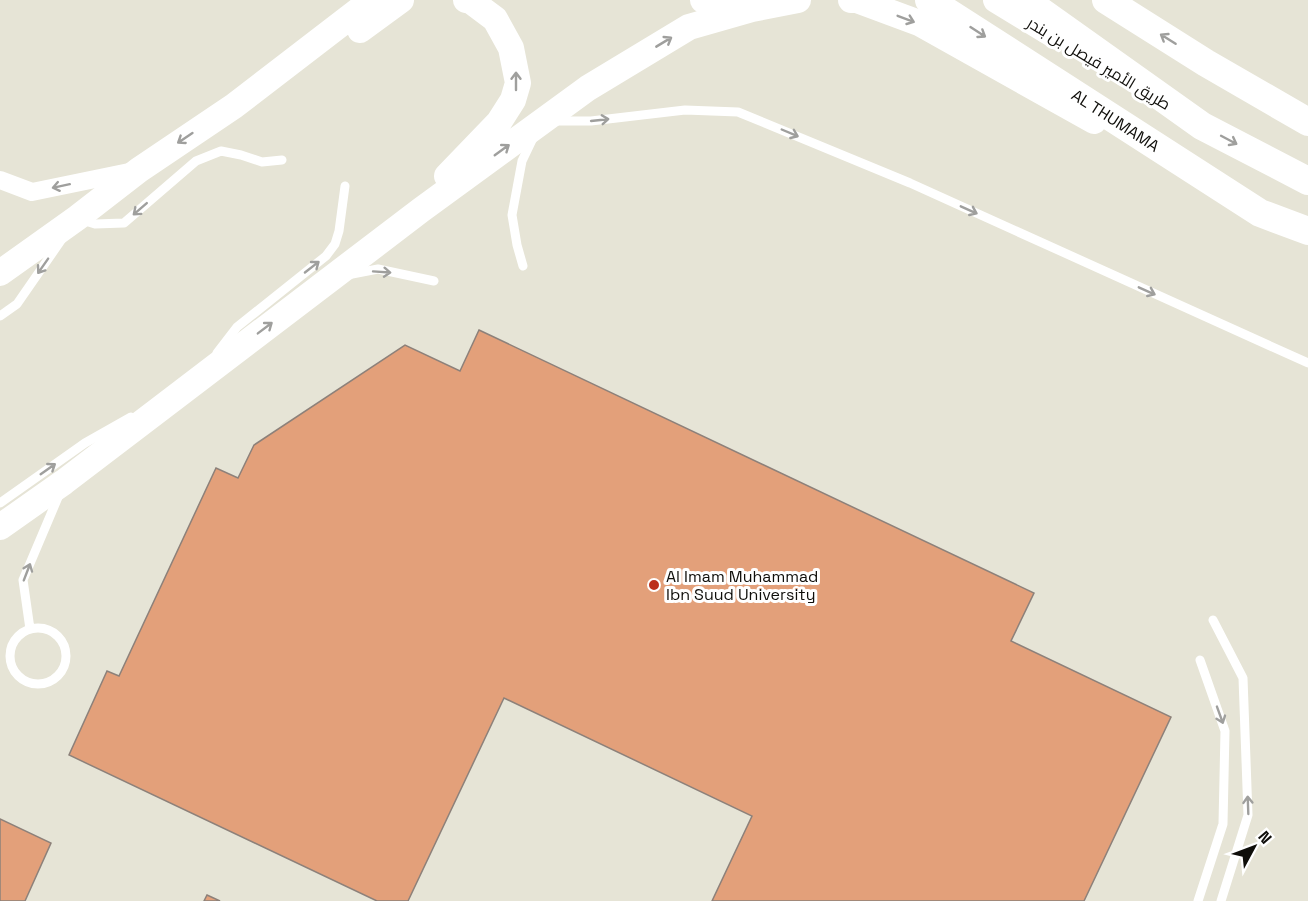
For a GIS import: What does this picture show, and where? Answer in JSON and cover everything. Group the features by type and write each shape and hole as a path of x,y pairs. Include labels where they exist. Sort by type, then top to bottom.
{"main road":[{"name":"AL THUMAMA","path":"929,0 1260,213 1308,231"},
{"path":"1025,0 1202,126 1308,181"},
{"path":"1106,0 1206,63 1308,122"},
{"path":"1206,63 1308,106"}],"street":[{"path":"0,273 139,170 234,106 372,0"},
{"path":"234,106 326,54 401,0"},
{"path":"422,210 448,174 499,122 513,100 518,83 511,48 495,19 466,0"},
{"path":"703,0 752,9"},
{"path":"0,527 64,482 330,278 588,88 689,27 752,9 798,0"},
{"path":"851,0 857,0 919,23 1260,213"},
{"name":"طريق الأمير فيصل بن بندر","path":"996,0 1202,126"},
{"path":"0,180 32,192 139,170"}],"lane":[{"path":"523,266 512,215 522,160 541,121 591,121 686,110 738,112 910,183 1308,363"},
{"path":"0,316 17,304 77,218 95,224 124,223 196,161 221,151 262,162 282,160"},
{"path":"0,503 85,443 196,381 237,327 326,256 335,244 339,231 345,186"},
{"path":"330,278 378,270 434,281"},
{"path":"30,629 23,580 64,482"},
{"path":"1213,620 1243,678 1248,815 1221,901"},
{"path":"30,629 46,629 58,637 66,650 62,672 50,682 35,684 28,682 21,678 12,666 13,643 30,629"},
{"path":"1198,901 1223,824 1225,731 1200,660"},
{"path":"0,665 12,666"}],"building":[{"path":"479,330 1034,593 1011,641 1171,717 1084,901 712,901 752,816 504,698 408,901 377,901 69,755 107,671 119,676 216,468 238,478 254,445 405,345 460,371"},
{"path":"0,819 51,843 25,901 0,901"},
{"path":"207,895 220,901 204,901"}],"place":[{"name":"Al Imam Muhammad Ibn Suud University","path":"654,585"}]}
